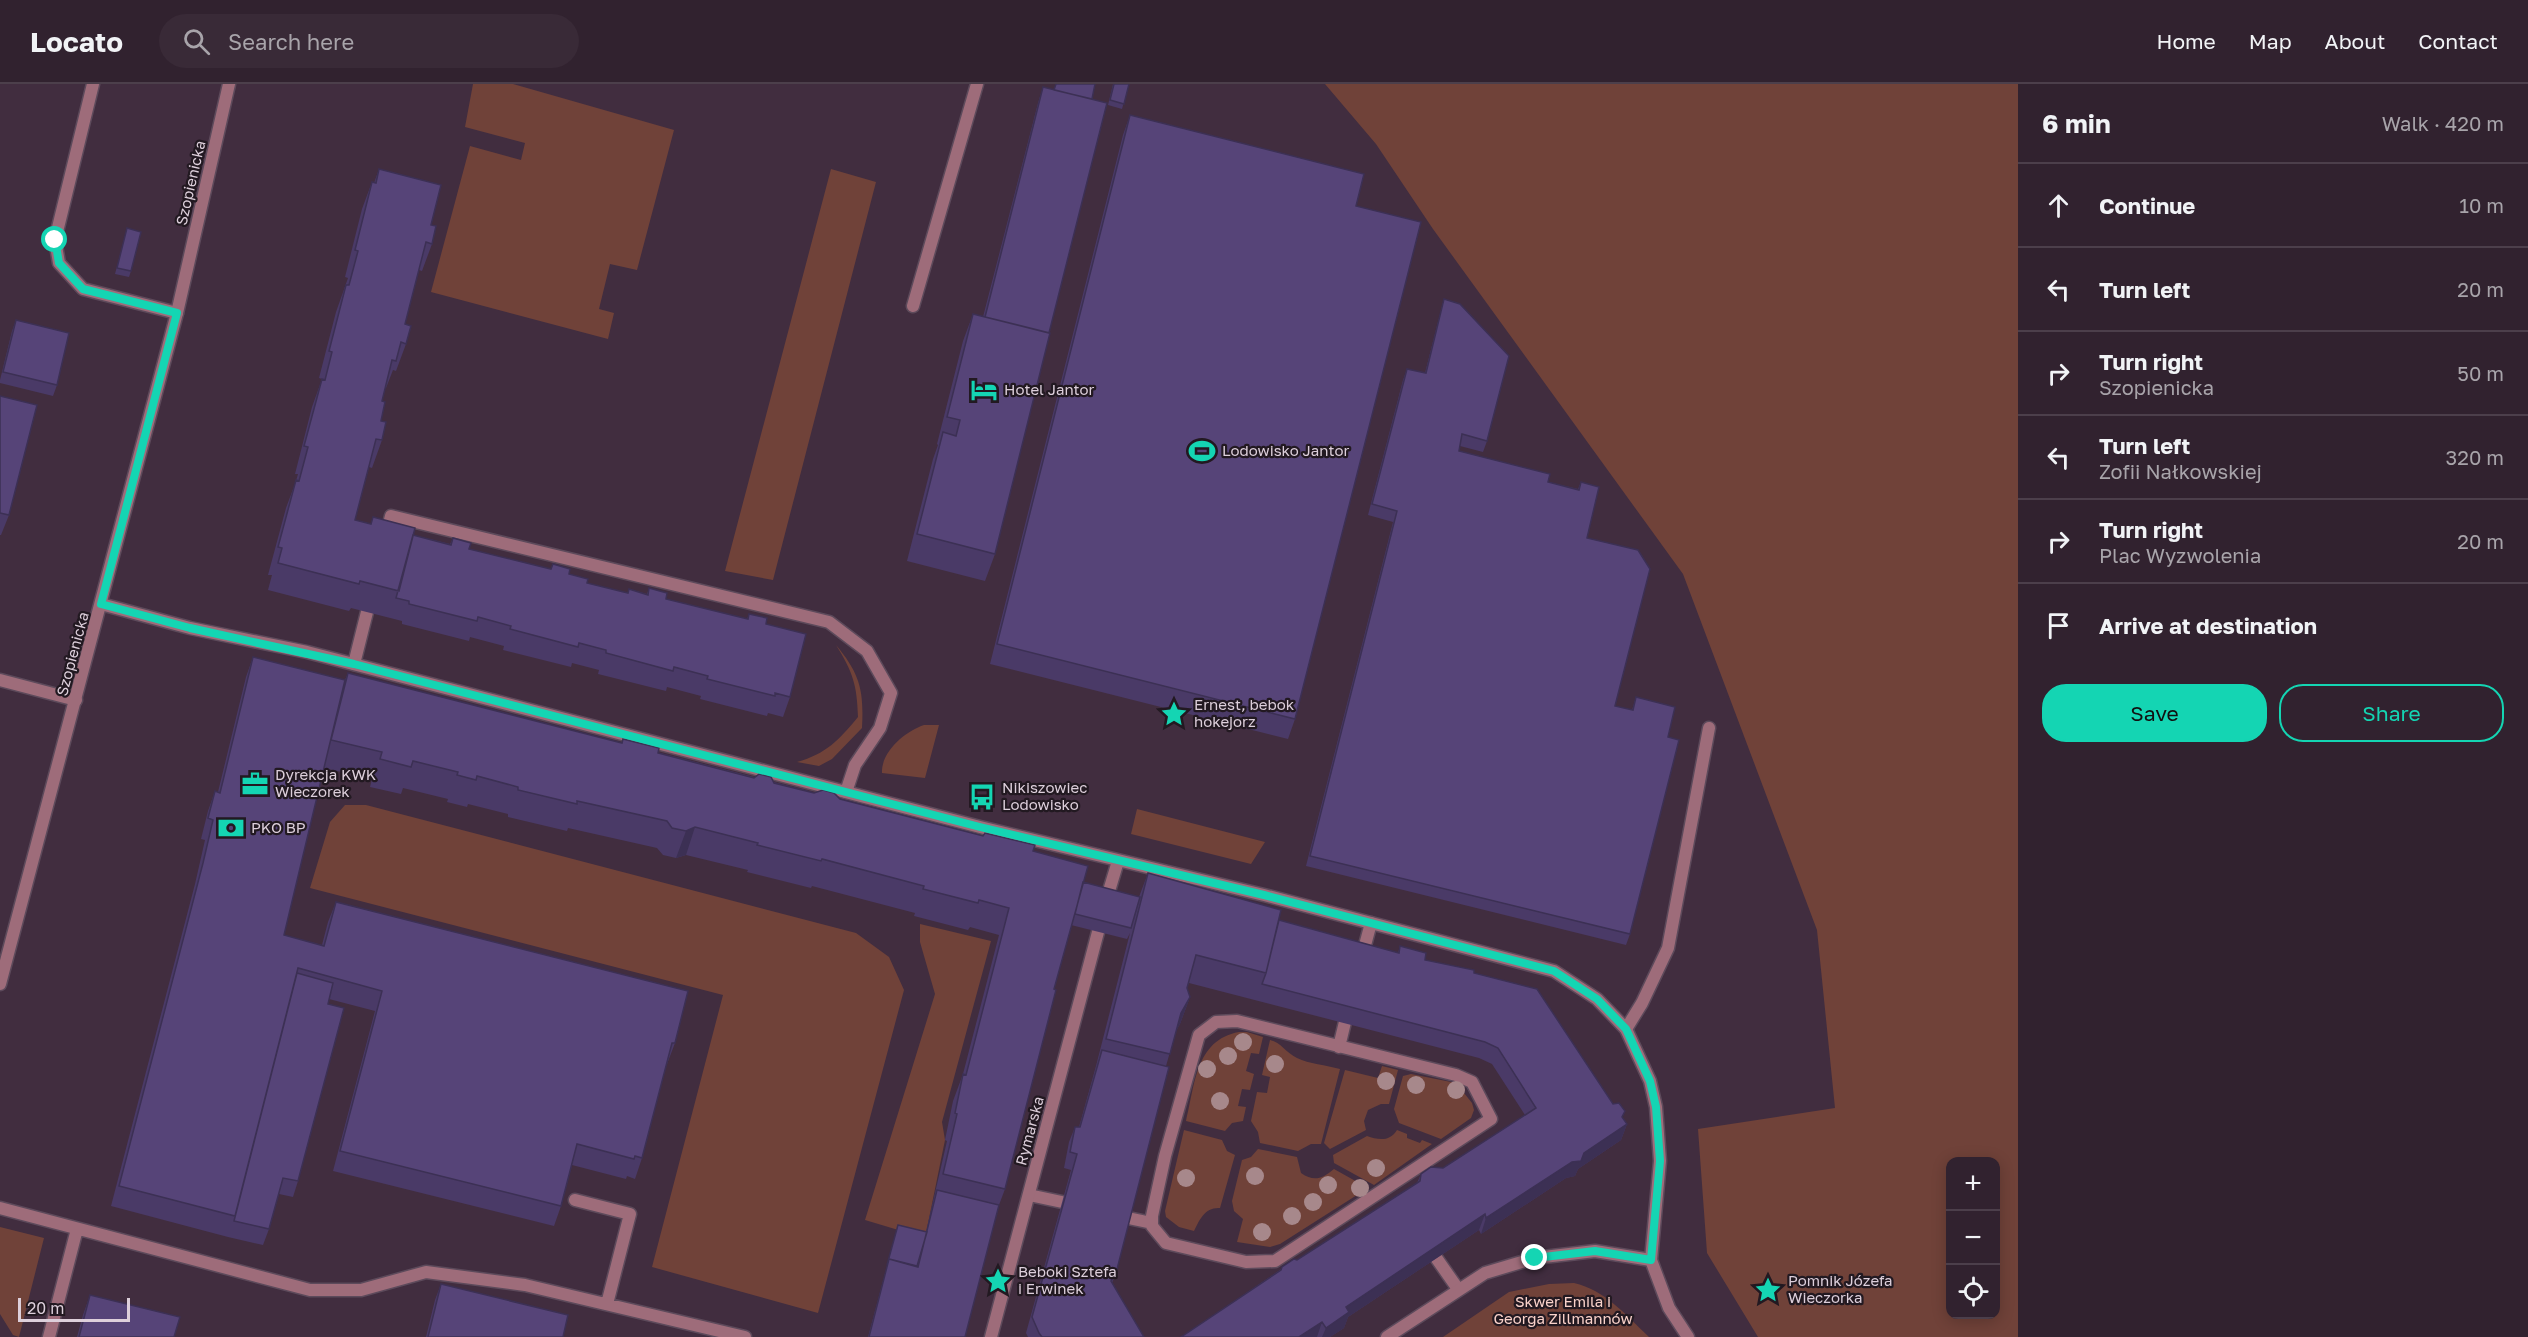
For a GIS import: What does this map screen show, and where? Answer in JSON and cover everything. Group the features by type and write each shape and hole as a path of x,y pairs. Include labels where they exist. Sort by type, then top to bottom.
{"street":[{"path":"93,84 55,240 59,263 83,289 177,313"},
{"name":"Szopienicka","path":"0,984 177,313 229,84"},
{"path":"913,306 977,84"},
{"path":"382,549 391,516 829,622 867,651 891,693 880,728 855,765 846,792"},
{"path":"101,604 190,628 354,664 846,792 1118,861 1264,895 1554,971 1597,999 1626,1029 1644,1066 1656,1107 1660,1161 1651,1260 1670,1308 1689,1337"},
{"path":"354,664 367,612"},
{"path":"0,680 76,700"},
{"path":"1626,1029 1642,1003 1668,948 1709,728"},
{"path":"1106,901 1118,861"},
{"path":"1361,961 1371,923"},
{"name":"Rymarska","path":"991,1337 1097,937"},
{"path":"1237,1021 1339,1047 1456,1075 1472,1082 1491,1119 1391,1192 1275,1261 1246,1262 1166,1243 1152,1227 1152,1223 1165,1156 1199,1035 1216,1022 1237,1021"},
{"path":"1339,1047 1345,1022"},
{"path":"1029,1195 1062,1202"},
{"path":"575,1200 630,1214 607,1304"},
{"path":"0,1208 310,1290 361,1290 426,1272 525,1285 745,1337"},
{"path":"1128,1218 1152,1223"},
{"path":"49,1337 77,1229"},
{"path":"1387,1337 1485,1273 1535,1258 1595,1251 1651,1260"},
{"path":"1437,1259 1458,1289"}],"green space":[{"path":"473,84 513,84 674,130 637,270 610,264 599,309 614,313 608,339 431,292 470,146 521,160 525,143 465,127"},
{"path":"1325,84 2018,84 2018,1337 1758,1337 1707,1253 1698,1129 1835,1108 1817,930 1683,574 1433,229 1376,144"},
{"path":"831,169 876,182 773,580 725,571"},
{"path":"836,645 859,683 862,728 832,759 819,766 797,762 816,755 831,745 858,717 853,679"},
{"path":"924,725 939,725 925,778 882,773 886,757 896,743"},
{"path":"345,805 366,805 856,933 889,957 904,990 818,1313 652,1267 723,995 310,888 330,822"},
{"path":"1137,809 1265,842 1251,864 1131,834"},
{"path":"920,924 991,941 942,1122 945,1140 925,1238 865,1220 935,994 920,942"},
{"path":"1239,1032 1263,1037 1259,1054 1251,1053 1246,1071 1254,1074 1250,1090 1242,1089 1238,1106 1246,1107 1243,1121 1232,1123 1225,1131 1186,1121 1195,1080 1205,1054 1213,1044"},
{"path":"1270,1040 1302,1060 1340,1069 1321,1144 1311,1144 1298,1151 1260,1143 1258,1132 1251,1121 1257,1092 1267,1093 1270,1077 1262,1075"},
{"path":"1382,1066 1398,1070 1389,1104 1381,1104 1368,1110 1364,1121 1366,1130 1330,1149 1324,1143 1345,1070 1378,1078"},
{"path":"1411,1074 1456,1083 1472,1103 1474,1110 1471,1118 1441,1139 1399,1123 1394,1109 1403,1076"},
{"path":"1184,1130 1222,1140 1227,1151 1235,1155 1220,1208 1210,1209 1201,1218 1194,1231 1179,1227 1166,1217 1165,1211"},
{"path":"1397,1130 1407,1134 1407,1138 1420,1143 1422,1140 1432,1144 1374,1185 1334,1163 1333,1155 1367,1136 1384,1139 1391,1137"},
{"path":"1258,1149 1297,1157 1301,1173 1310,1178 1322,1177 1334,1169 1368,1188 1280,1244 1270,1247 1237,1242 1243,1219 1234,1211 1232,1201 1242,1160 1251,1157"},
{"path":"0,1227 44,1238 19,1337 13,1335 0,1314"},
{"name":"Skwer Emila i Georga Zillmannów","path":"1574,1283 1605,1297 1649,1337 1443,1337 1509,1292 1549,1284"}],"building":[{"path":"1056,84 1095,84 1092,99 1054,90"},
{"path":"1114,84 1129,84 1124,104 1110,100"},
{"path":"1043,87 1107,103 1049,333 985,317"},
{"name":"Lodowisko Jantor","path":"1130,115 1364,174 1356,206 1421,222 1295,719 997,644"},
{"path":"379,169 441,185 431,225 436,226 432,244 426,242 405,324 411,326 406,344 401,342 396,361 392,360 382,401 385,402 381,421 386,422 382,440 376,439 355,520 371,524 373,517 415,528 399,591 360,581 359,584 278,563 282,548 278,547 296,480 299,481 308,447 304,446 322,379 325,380 332,352 329,351 346,285 349,285 358,251 355,250 372,182 376,183"},
{"path":"127,228 141,232 131,271 117,268"},
{"path":"1444,299 1460,304 1509,356 1487,441 1462,434 1459,451 1550,474 1548,482 1579,490 1581,482 1599,487 1587,538 1638,550 1650,569 1615,706 1633,710 1636,697 1675,707 1668,737 1679,740 1630,934 1310,856 1397,511 1372,504 1407,369 1426,373"},
{"path":"973,314 1050,333 995,554 917,534 943,432 956,436 960,420 947,417"},
{"path":"16,320 69,333 57,385 3,372"},
{"path":"0,396 37,405 9,515 0,513"},
{"path":"413,535 451,545 453,538 471,543 469,549 551,569 553,564 570,569 569,574 588,579 587,583 628,593 629,589 648,595 649,588 667,593 666,599 748,619 749,614 767,618 766,624 806,634 790,697 775,693 775,696 707,679 708,676 674,667 673,671 606,653 606,650 579,643 578,647 510,629 511,626 478,617 477,621 409,604 409,601 396,598"},
{"path":"253,657 345,680 284,935 324,946 336,902 688,991 642,1158 635,1156 634,1159 577,1144 561,1206 340,1151 382,991 298,968 235,1216 119,1186 203,863 213,820 208,818 215,791 220,793"},
{"path":"348,673 622,743 623,739 659,748 658,753 754,778 759,774 771,777 774,783 814,793 823,790 834,793 840,799 983,836 985,833 1035,845 1033,851 1088,866 1054,989 1056,990 1005,1189 943,1174 957,1114 955,1113 963,1074 966,1075 1009,908 979,900 978,903 923,889 924,886 822,859 821,861 757,845 758,843 695,827 686,831 672,828 667,821 577,801 577,804 518,790 518,787 477,776 476,780 457,775 458,772 413,761 411,767 380,759 382,752 331,740"},
{"path":"1148,873 1281,910 1266,973 1196,955 1187,988 1190,997 1181,1013 1170,1054 1106,1039"},
{"path":"1083,882 1140,897 1131,928 1075,914"},
{"path":"1279,920 1399,953 1400,946 1426,953 1425,960 1474,970 1474,973 1537,989 1613,1104 1619,1103 1625,1111 1622,1117 1627,1124 1584,1153 1581,1161 1572,1162 1486,1218 1485,1214 1346,1307 1349,1312 1326,1328 1322,1322 1299,1337 1181,1337 1294,1259 1297,1260 1420,1181 1421,1174 1431,1167 1443,1168 1536,1108 1498,1048 1485,1042 1262,984"},
{"path":"297,973 333,983 328,1004 344,1008 298,1181 283,1178 269,1229 234,1221"},
{"path":"1102,1050 1169,1067 1116,1273 1111,1281 1144,1337 1042,1337 1032,1317 1077,1154 1070,1152 1075,1127 1080,1127"},
{"path":"937,1190 999,1205 965,1337 869,1337 889,1259 918,1267"},
{"path":"898,1225 927,1232 917,1266 889,1259 887,1265"},
{"path":"441,1284 568,1315 563,1337 428,1337"},
{"path":"90,1295 180,1317 174,1337 79,1337"}],"place":[{"name":"Hotel Jantor","path":"984,390"},
{"name":"Lodowisko Jantor","path":"1202,451"},
{"name":"Ernest, bebok hokejorz","path":"1174,714"},
{"name":"Dyrekcja KWK Wieczorek","path":"255,784"},
{"name":"Nikiszowiec Lodowisko","path":"982,797"},
{"name":"PKO BP","path":"231,828"},
{"name":"Beboki Sztefa i Erwinek","path":"998,1281"},
{"name":"Pomnik Józefa Wieczorka","path":"1768,1290"}],"route":[{"path":"55,240 59,263 83,289 177,313 101,604 190,628 307,652 980,827 1264,895 1554,971 1597,999 1626,1029 1650,1081 1656,1107 1660,1161 1651,1260 1595,1251 1535,1258"}]}
